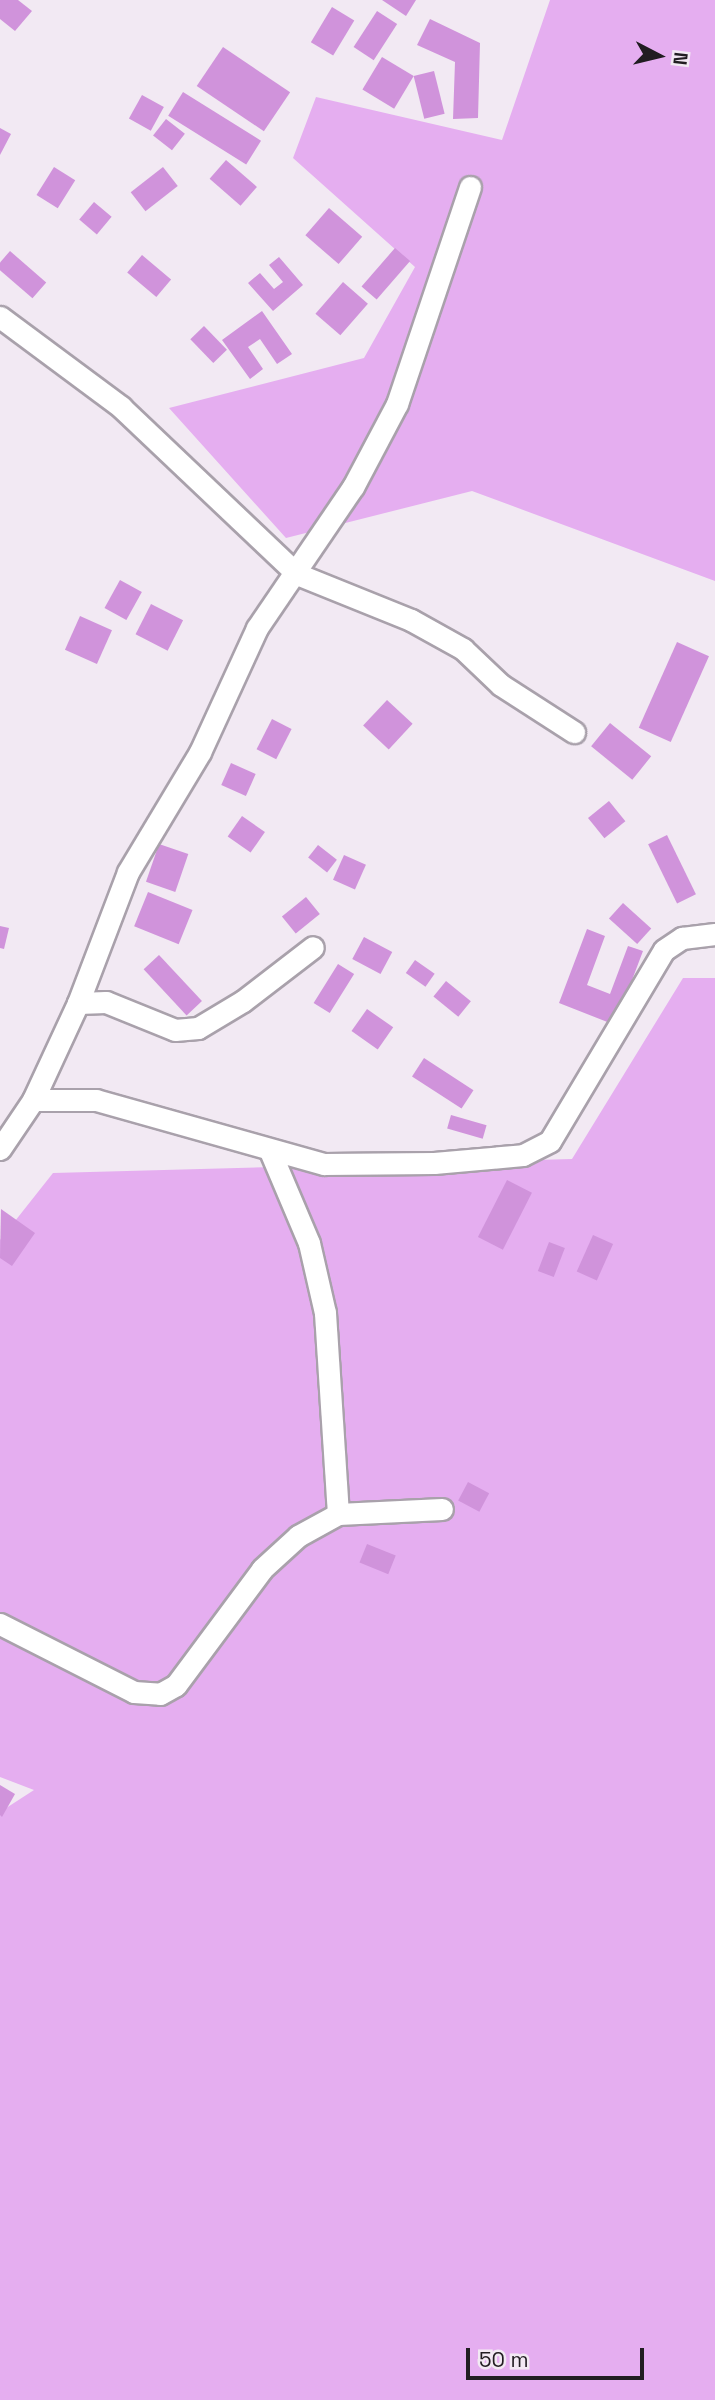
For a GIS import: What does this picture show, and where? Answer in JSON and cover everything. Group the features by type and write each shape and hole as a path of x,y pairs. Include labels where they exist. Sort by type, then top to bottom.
{"street":[{"path":"0,1149 33,1100 78,1003 128,872 200,752 257,628 297,574 353,487 397,404 470,187"},
{"path":"0,317 121,407 297,574 411,620 442,638 541,715 574,732"},
{"path":"33,1100 96,1100 324,1164 434,1163 538,1150 550,1141 569,1112 664,950 682,938 715,934"},
{"path":"78,1003 106,1002 175,1030 198,1028 243,1001 313,947"},
{"path":"270,1151 309,1243 325,1313 338,1514"},
{"path":"0,1624 134,1692 160,1694 176,1685 262,1569 298,1536 338,1514 442,1509"}],"shaded area":[{"path":"550,0 715,0 715,581 472,491 286,538 169,408 364,358 415,267 293,158 316,97 502,140"},
{"path":"683,978 715,978 715,2400 0,2400 0,1812 34,1790 0,1777 0,1240 53,1173 572,1159"}],"building":[{"path":"0,0 18,0 32,11 15,31 0,19"},
{"path":"382,0 416,0 406,16"},
{"path":"332,7 354,20 333,56 311,42"},
{"path":"377,11 397,24 374,60 354,47"},
{"path":"430,19 480,43 478,118 453,119 455,62 417,45"},
{"path":"223,47 290,92 264,131 197,86"},
{"path":"382,57 414,76 394,109 362,90"},
{"path":"434,71 445,114 424,119 414,76"},
{"path":"183,92 261,141 246,164 168,116"},
{"path":"142,95 164,107 151,131 129,119"},
{"path":"166,119 185,134 172,150 153,136"},
{"path":"0,128 11,134 0,155"},
{"path":"226,160 257,187 241,206 210,179"},
{"path":"54,167 75,180 58,208 37,195"},
{"path":"163,167 178,186 145,211 131,192"},
{"path":"94,202 112,217 97,234 79,220"},
{"path":"329,208 362,237 339,264 305,235"},
{"path":"395,248 410,261 377,300 362,286"},
{"path":"10,251 46,282 32,298 0,270 0,263"},
{"path":"142,255 171,279 156,297 127,273"},
{"path":"279,257 303,285 273,311 248,283 260,273 274,289 283,282 269,265"},
{"path":"343,282 368,304 340,335 315,314"},
{"path":"262,311 292,354 277,364 260,339 248,347 263,369 250,379 222,340"},
{"path":"204,326 227,350 213,363 190,339"},
{"path":"120,580 142,592 126,620 104,608"},
{"path":"151,604 183,620 168,651 136,634"},
{"path":"80,616 112,630 97,664 65,650"},
{"path":"677,642 709,656 671,742 639,728"},
{"path":"387,700 413,724 389,749 363,726"},
{"path":"272,719 292,729 276,759 257,749"},
{"path":"610,723 651,756 632,780 591,746"},
{"path":"231,763 256,774 246,796 221,785"},
{"path":"609,801 625,821 604,838 588,818"},
{"path":"242,816 265,832 251,853 228,836"},
{"path":"667,835 696,894 677,904 648,844"},
{"path":"159,844 188,854 175,892 146,882"},
{"path":"318,845 337,860 327,872 308,858"},
{"path":"344,855 366,865 355,889 333,880"},
{"path":"148,892 193,910 179,944 134,926"},
{"path":"306,897 320,914 296,934 282,917"},
{"path":"623,903 651,928 637,944 609,919"},
{"path":"0,926 9,928 4,949 0,948"},
{"path":"587,929 605,936 587,985 610,994 628,946 643,951 615,1025 559,1003"},
{"path":"364,937 392,952 381,974 352,959"},
{"path":"159,955 202,1001 187,1015 144,969"},
{"path":"415,960 435,974 425,987 406,973"},
{"path":"338,964 354,974 330,1013 314,1003"},
{"path":"446,981 471,1001 458,1017 433,997"},
{"path":"367,1009 393,1027 378,1049 352,1031"},
{"path":"424,1058 473,1090 461,1109 412,1076"},
{"path":"451,1115 487,1125 483,1139 447,1128"},
{"path":"507,1180 532,1193 503,1250 478,1237"},
{"path":"1,1209 35,1233 12,1266 0,1258"},
{"path":"593,1235 613,1244 597,1280 577,1272"},
{"path":"549,1242 565,1248 554,1277 538,1271"},
{"path":"468,1482 489,1493 479,1512 458,1501"},
{"path":"367,1544 396,1556 388,1574 360,1563"},
{"path":"0,1785 15,1794 2,1817 0,1815"}]}
